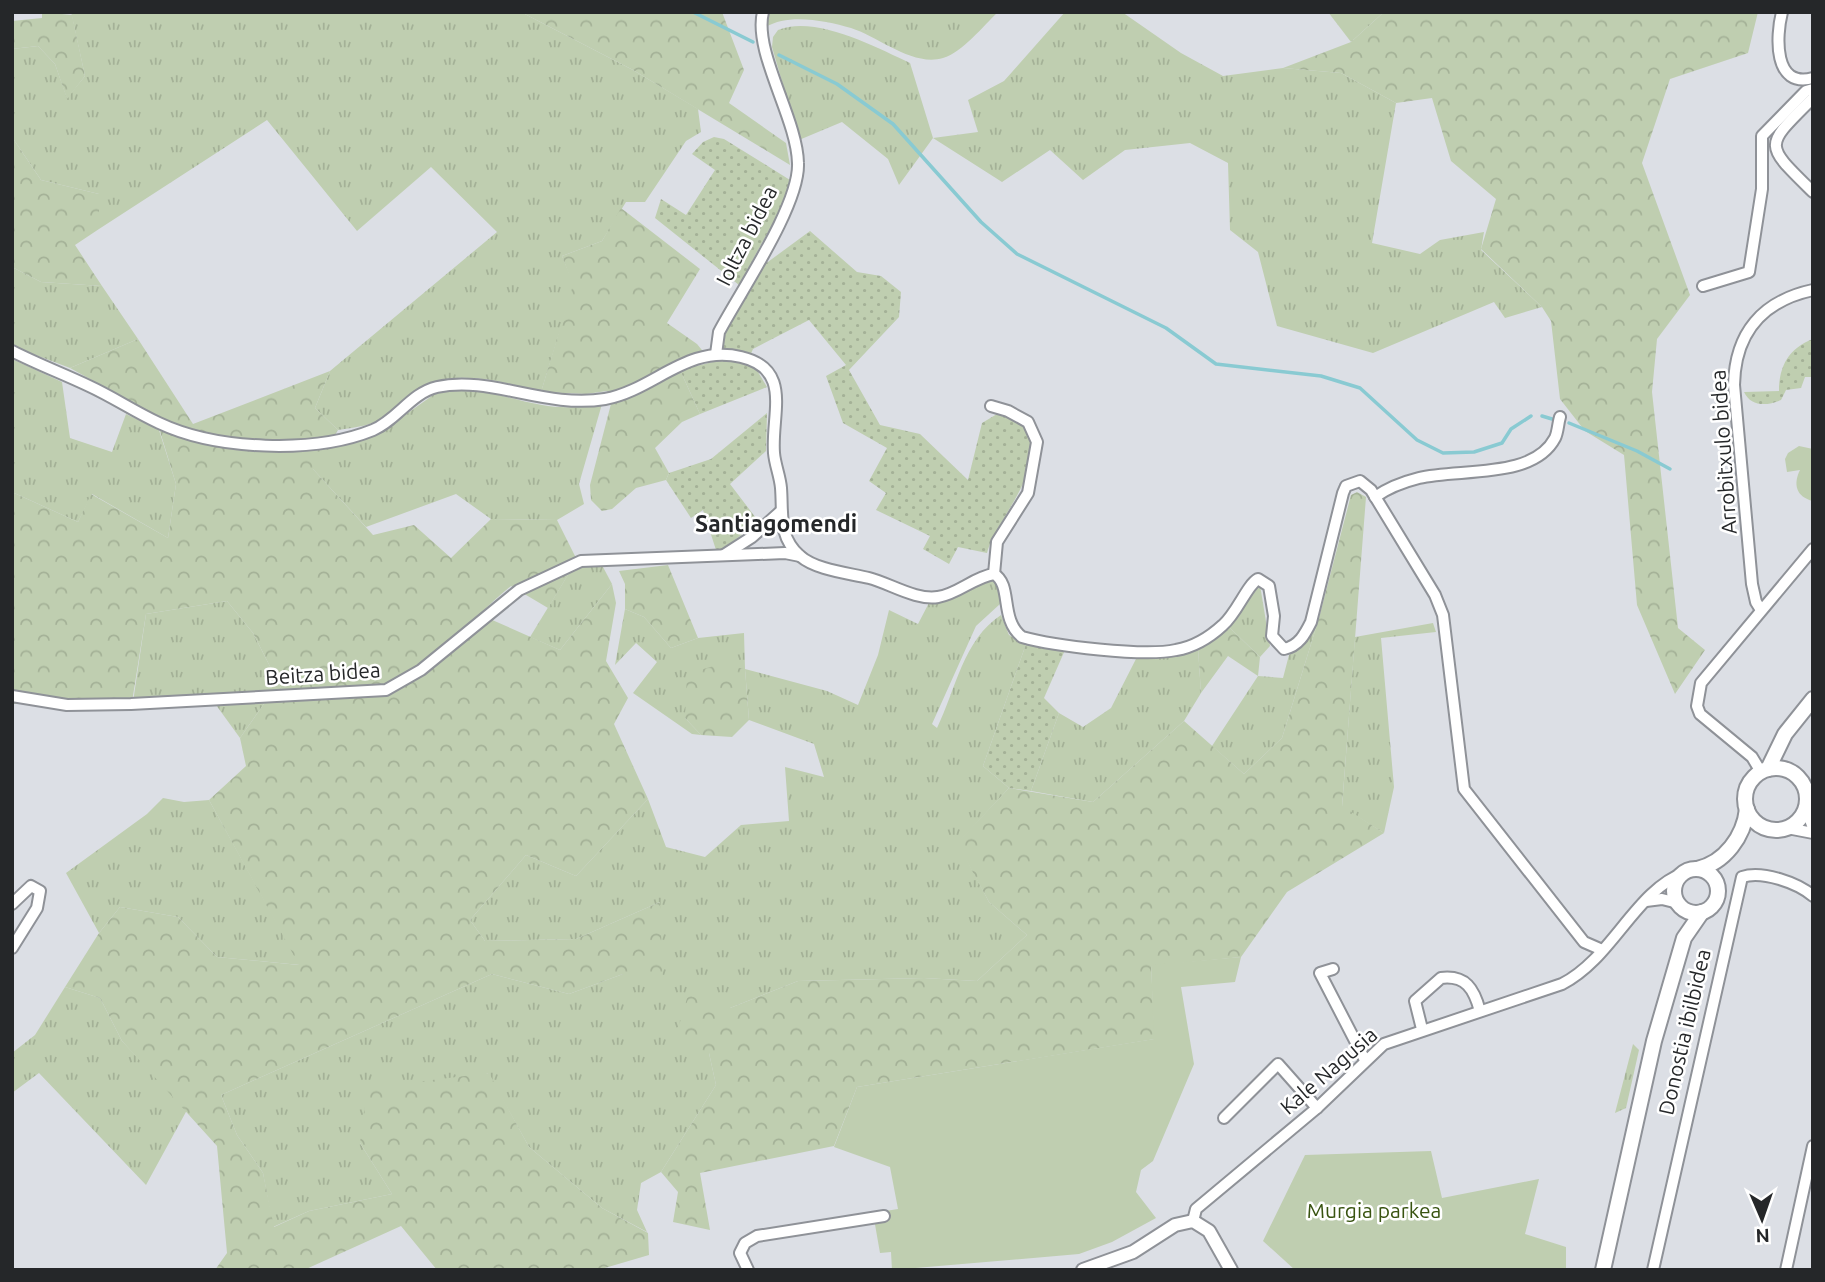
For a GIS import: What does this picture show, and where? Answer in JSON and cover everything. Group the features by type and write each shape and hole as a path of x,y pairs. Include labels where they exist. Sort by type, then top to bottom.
{"main road":[{"path":"1721,858 1717,898 1702,912 1691,912 1680,905 1674,890 1691,871 1721,858 1737,839 1747,809 1749,784 1765,771 1785,734 1813,699"},
{"path":"1737,839 1768,828 1787,828 1798,820 1806,808 1803,784 1792,772 1784,754 1785,734"},
{"path":"1765,771 1792,772"},
{"path":"1747,809 1755,821 1768,828"},
{"path":"1691,871 1709,874 1717,884"},
{"name":"Donostia ibilbidea","path":"1680,905 1684,937"},
{"name":"Donostia ibilbidea","path":"1603,1270 1654,1041 1684,937 1702,912"}],"street":[{"name":"Ioltza bidea","path":"716,354 719,332 790,198 799,164 790,122 765,44 761,26 763,12"},
{"path":"1782,12 1777,31 1779,60 1791,76 1805,80 1813,78"},
{"path":"1703,286 1749,272 1762,189 1762,136 1805,91 1813,89"},
{"path":"1813,98 1778,133 1774,147 1779,159 1813,192"},
{"name":"Arrobitxulo bidea","path":"1761,610 1756,602 1752,584 1734,385 1736,359 1746,333 1763,311 1786,297 1813,289"},
{"path":"12,351 91,387 161,425 214,440 249,446 315,442 373,430 397,415 414,398 435,387 479,386 548,400 577,402 608,398 667,370 716,354 759,362 769,372 775,387 774,452 781,489 780,513 783,530 800,556"},
{"path":"991,406 1008,411 1028,422 1037,442 1028,493 997,542 994,574 1003,583 1008,621 1022,637 1133,651 1174,651 1192,646 1224,624 1241,607 1254,581 1264,580 1269,586 1275,616 1272,636 1284,649 1293,647 1306,633 1311,622 1346,486 1360,481 1367,485 1435,595 1443,615 1464,789 1584,942 1600,949"},
{"path":"1375,497 1388,488 1420,477 1494,471 1532,459 1556,438 1560,417"},
{"path":"723,556 752,537 780,513"},
{"path":"1765,771 1700,714 1697,706 1701,683 1813,549"},
{"name":"Beitza bidea","path":"12,696 67,705 131,705 386,690 421,670 519,590 581,561 785,554 800,556 935,598 994,574"},
{"path":"1787,828 1813,830 1806,808"},
{"name":"Kale Nagusia","path":"1193,1222 1196,1209 1317,1108 1384,1044 1569,980 1590,965 1600,949 1609,946 1663,884 1691,871"},
{"name":"Donostia ibilbidea","path":"1653,1270 1742,877 1750,874 1786,882 1813,896"},
{"path":"12,904 31,886 40,891 37,908 12,948"},
{"path":"1646,901 1662,899 1680,905"},
{"path":"1333,969 1321,973 1365,1060"},
{"path":"1422,1029 1415,1001 1441,978 1461,978 1468,984 1480,1011"},
{"path":"1224,1118 1278,1064 1317,1108"},
{"path":"1786,1270 1813,1146"},
{"path":"748,1270 740,1254 745,1243 757,1236 884,1216"},
{"path":"1083,1270 1133,1252 1179,1223 1193,1222 1209,1231 1231,1270"}],"green space":[{"path":"42,12 72,15 85,76 67,99 55,64 38,46 12,49 12,21 42,18"},
{"path":"71,12 521,12 633,70 698,109 701,132 686,141 645,202 626,202 602,241 562,256 574,285 541,392 484,379 441,380 417,391 377,421 338,430 315,408 330,371 497,232 431,167 357,231 267,120 99,229 99,194 41,180 12,137 12,49 38,46 55,64 67,98 85,76"},
{"path":"521,12 722,12 744,70 729,103 786,143 790,165 633,70"},
{"path":"770,12 998,12 958,50 932,60 908,55 862,32 830,23 796,19 766,27 766,17"},
{"path":"1065,12 1122,12 1181,53 1223,76 1283,68 1341,73 1396,103 1372,243 1420,254 1440,240 1484,232 1481,250 1542,307 1505,318 1494,302 1373,353 1277,326 1258,252 1230,230 1228,163 1190,143 1125,150 1083,180 1050,150 1002,182 933,138 978,132 968,100 1004,81"},
{"path":"1328,12 1384,12 1351,42"},
{"path":"1384,12 1758,12 1748,53 1670,79 1642,163 1690,295 1657,339 1652,392 1678,628 1705,650 1675,694 1637,605 1624,455 1585,431 1560,399 1551,321 1542,307 1481,249 1496,199 1451,161 1432,98 1396,103 1341,73 1283,68 1351,42"},
{"path":"793,26 827,30 863,42 910,63 933,138 899,185 888,159 842,122 799,140 772,47 773,37 778,30"},
{"path":"12,137 41,180 99,194 99,229 75,245 102,286 41,282 12,267"},
{"path":"714,137 724,139 790,180 780,210 739,285 655,218 661,199 686,215 715,170 692,154 703,142"},
{"path":"621,208 700,269 667,323 697,344 710,360 680,370 700,414 682,422 655,448 669,473 666,480 636,488 612,509 602,511 591,500 590,485 612,400 607,391 586,394 541,392 573,285 562,256 602,241"},
{"path":"810,231 857,272 881,276 901,292 899,317 849,370 880,425 920,434 968,480 982,423 997,414 1026,429 1032,442 1032,457 1027,474 987,553 958,547 949,564 923,549 930,536 876,510 886,493 869,481 887,448 843,423 826,376 846,365 809,320 753,349 747,363 758,372 767,387 700,414 680,370 725,359 723,339 757,270"},
{"path":"12,267 41,282 102,286 138,339 70,368 12,346"},
{"path":"138,339 193,424 330,371 315,408 338,430 313,469 373,535 414,525 451,558 491,519 557,520 577,560 548,608 511,586 430,659 394,682 374,688 341,692 283,692 253,633 227,601 146,614 132,702 12,704 12,492 78,522 91,494 168,538 176,484 155,415 70,368"},
{"path":"1813,339 1813,377 1805,377 1801,388 1786,390 1781,400 1770,403 1755,403 1747,397 1744,392 1779,391 1783,366 1787,359 1798,347"},
{"path":"12,359 62,382 70,438 112,452 126,414 159,430 176,484 168,538 92,494 78,522 12,492"},
{"path":"456,389 550,406 602,404 579,484 584,504 557,520 491,519 456,494 366,527 312,468 327,446 378,434 436,393"},
{"path":"767,413 766,451 730,484 759,522 717,553 703,510 691,518 666,480 669,473 711,459"},
{"path":"1799,446 1813,449 1813,501 1803,496 1798,489 1800,470 1787,472 1785,459 1788,453"},
{"path":"1357,492 1366,497 1342,806 1384,833 1287,892 1241,957 1151,966 1155,1039 857,1087 834,1146 700,1173 710,1230 673,1222 678,1192 661,1172 716,1085 709,1053 675,1039 688,995 730,1008 798,981 924,978 977,981 1027,935 989,902 957,843 1009,788 1093,802 1184,721 1244,774 1282,738 1319,618 1351,495"},
{"path":"577,560 603,567 612,584 560,650 530,637"},
{"path":"668,565 698,638 671,648 644,617 625,609 625,584 619,571"},
{"path":"992,578 999,587 1000,604 976,626 932,724 937,728 969,651 988,625 1001,615 1009,635 1026,644 983,766 1009,788 958,843 989,902 1027,935 977,981 924,978 798,981 730,1008 709,1053 716,1085 661,1172 641,1183 637,1210 647,1232 602,1208 529,1147 488,1073 360,1143 392,1194 309,1211 273,1227 263,1173 237,1135 221,1095 492,974 569,994 623,974 660,902 576,939 485,941 470,920 526,855 576,876 648,799 666,847 705,857 741,825 789,821 785,767 824,777 814,744 749,720 745,669 827,691 858,705 878,655 889,610 918,624 931,599"},
{"path":"612,584 616,603 606,661 628,698 614,724 648,799 576,876 526,855 470,920 485,941 576,939 660,902 663,987 623,974 569,994 492,974 221,1095 237,1135 263,1173 274,1227 309,1211 392,1194 360,1143 367,1088 489,1073 529,1147 602,1208 648,1233 649,1255 598,1270 437,1270 401,1226 304,1270 215,1270 227,1253 217,1146 122,1041 100,998 65,987 99,933 120,907 178,917 217,957 299,965 209,800 246,766 240,738 266,701 378,696 393,692 490,619 560,650"},
{"path":"1260,585 1270,646 1260,657 1229,627"},
{"path":"227,601 253,633 283,692 133,702 146,614"},
{"path":"625,609 644,617 671,648 698,638 744,633 745,669 685,718 701,735 692,734 633,693 657,662 636,643 615,665"},
{"path":"1319,618 1282,738 1244,774 1212,746 1258,676 1283,678 1289,655 1299,649"},
{"path":"1433,623 1436,632 1381,638 1394,787 1384,833 1342,807 1355,637"},
{"path":"1229,627 1260,657 1258,676 1228,656 1201,693 1198,648"},
{"path":"1026,644 1065,650 1044,698 1059,713 1031,791 1009,788 983,766"},
{"path":"1198,648 1201,693 1184,721 1093,802 1031,791 1059,713 1083,727 1111,708 1138,655 1177,655"},
{"path":"720,664 745,669 749,720 732,737 701,735 685,718 687,674"},
{"path":"266,701 240,738 216,705"},
{"path":"163,798 184,802 209,800 300,965 217,957 178,917 120,907 99,933 66,873 147,814"},
{"path":"1241,957 1235,982 1181,987 1194,1064 1153,1161 1141,1170 1136,1192 1156,1218 1112,1242 1079,1254 892,1270 891,1252 880,1253 873,1213 898,1209 890,1167 834,1147 857,1087 1154,1039 1151,965"},
{"path":"65,987 100,998 122,1041 187,1110 146,1185 39,1073 12,1093 12,1053 35,1035"},
{"path":"1633,1044 1639,1050 1626,1108 1615,1113"},
{"name":"Murgia parkea","path":"1431,1151 1442,1198 1539,1179 1525,1234 1566,1247 1566,1270 1295,1270 1263,1241 1305,1155"}],"waterway":[{"path":"693,12 753,42"},
{"path":"779,55 837,84 893,124 981,222 1017,254 1166,328 1216,364 1321,376 1360,388 1417,440 1443,453 1474,452 1502,443 1511,429 1531,416"},
{"path":"1542,416 1552,419"},
{"path":"1569,423 1637,451 1670,469"}],"district":[{"name":"Santiagomendi","path":"776,524"}]}
